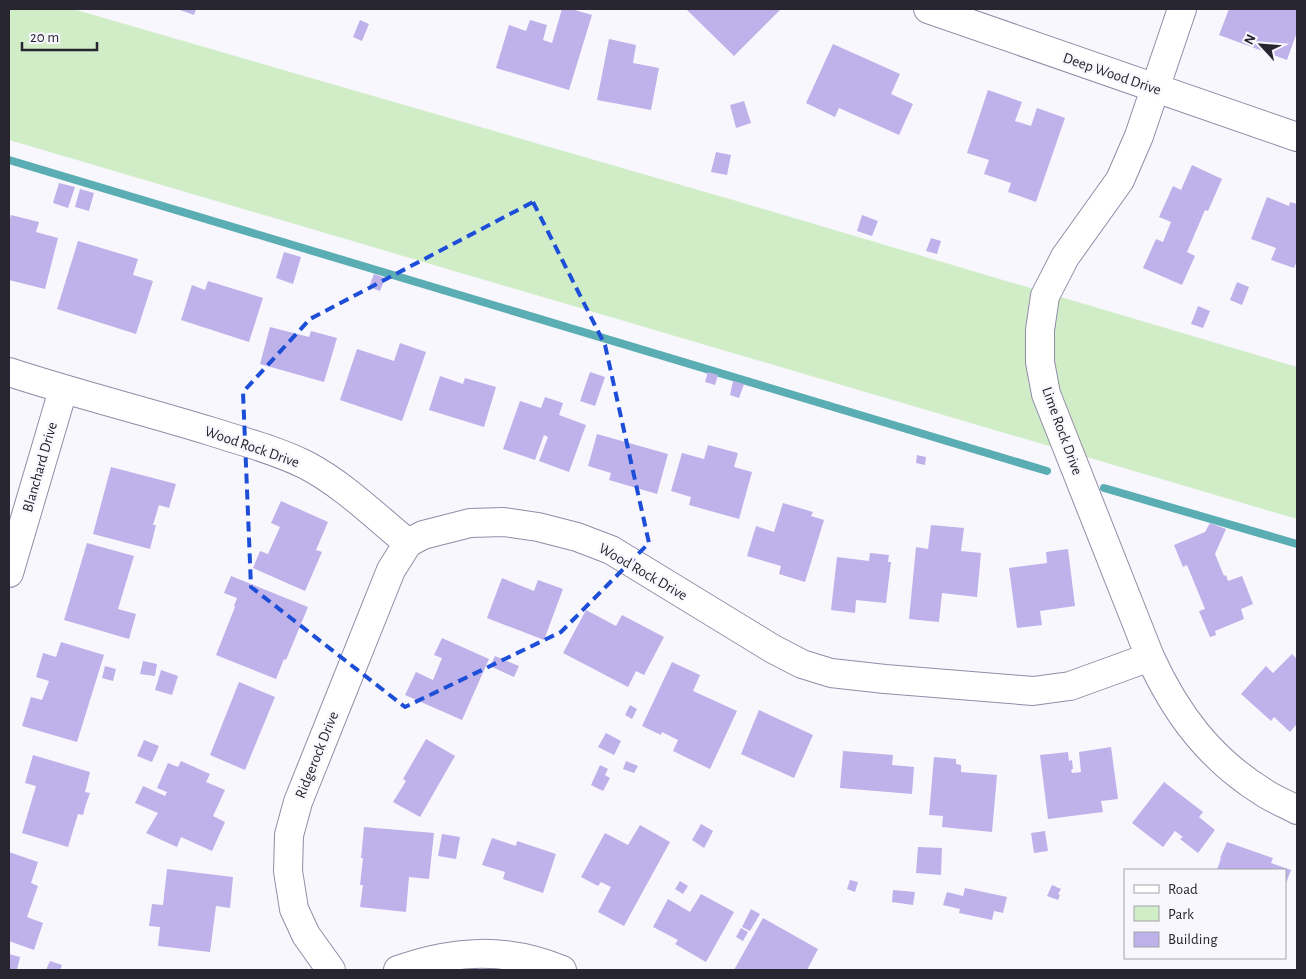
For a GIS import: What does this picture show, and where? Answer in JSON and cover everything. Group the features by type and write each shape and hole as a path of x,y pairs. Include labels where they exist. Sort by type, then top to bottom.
{"street":[{"name":"Deep Wood Drive","path":"928,9 1297,137"},
{"name":"Lime Rock Drive","path":"1182,9 1139,136 1120,180 1065,257 1045,296 1040,330 1040,362 1046,394 1150,657 1163,685 1185,721 1214,753 1246,781 1264,793 1297,810"},
{"name":"Wood Rock Drive","path":"9,372 63,390 160,416 267,449 306,465 342,488 408,543 423,534 470,523 504,522 538,527 577,537 611,550 773,649 802,664 831,673 885,680 1033,691 1070,686 1150,657"},
{"name":"Blanchard Drive","path":"9,573 63,390"},
{"name":"Ridgerock Drive","path":"331,970 306,935 294,909 288,871 289,835 298,802 391,570 408,543"},
{"path":"398,970 422,962 480,953 512,956 543,962 562,970"}],"highlighted area":[{"path":"533,202 605,345 649,543 561,632 405,707 251,587 243,392 310,319"}],"green space":[{"path":"9,9 73,9 733,200 1297,367 1297,519 9,140"}],"building":[{"path":"177,9 196,9 194,15"},
{"path":"562,9 571,9 592,15 569,90 496,68 509,25 526,31 530,20 547,25 543,40 552,43"},
{"path":"688,9 781,9 734,56"},
{"path":"1229,9 1297,9 1297,32 1287,60 1219,35"},
{"path":"360,20 369,24 362,41 353,37"},
{"path":"609,39 636,45 633,63 659,68 651,110 597,100"},
{"path":"833,44 900,74 891,94 913,104 899,135 839,108 835,117 806,103"},
{"path":"988,90 1022,102 1015,121 1031,126 1037,108 1065,118 1036,202 1008,192 1011,183 984,174 989,160 967,153"},
{"path":"744,101 751,123 736,128 730,105"},
{"path":"716,152 731,155 727,175 711,172"},
{"path":"1192,165 1222,179 1208,211 1205,210 1187,252 1195,256 1182,285 1143,268 1156,239 1163,242 1171,222 1159,217 1173,186 1181,190"},
{"path":"59,183 75,187 68,208 53,203"},
{"path":"80,189 94,193 89,211 75,207"},
{"path":"1267,197 1289,206 1290,202 1297,204 1297,261 1294,268 1271,260 1276,248 1251,239"},
{"path":"11,215 39,222 36,232 58,238 45,289 9,280 9,223"},
{"path":"862,215 878,221 872,236 857,231"},
{"path":"931,238 941,241 937,254 926,251"},
{"path":"78,241 138,259 133,275 153,281 136,334 57,309"},
{"path":"284,252 301,257 293,284 276,278"},
{"path":"374,274 385,278 380,291 369,287"},
{"path":"208,281 263,298 249,342 181,320 192,285 205,290"},
{"path":"1237,282 1249,287 1242,305 1230,300"},
{"path":"1198,306 1210,311 1203,328 1191,324"},
{"path":"270,327 309,337 311,331 337,338 324,382 260,364"},
{"path":"400,343 426,352 402,421 340,400 357,349 394,361"},
{"path":"590,372 605,377 595,406 580,401"},
{"path":"708,372 718,375 715,385 705,382"},
{"path":"440,376 463,384 465,378 496,387 484,427 429,410"},
{"path":"733,381 744,384 739,398 730,395"},
{"path":"545,397 563,403 559,415 586,425 569,472 539,461 548,437 544,435 535,460 503,449 520,401 541,408"},
{"path":"597,434 668,454 657,494 609,480 611,473 588,466"},
{"path":"708,445 738,453 734,467 752,472 739,519 689,505 691,497 671,491 682,453 704,459"},
{"path":"917,455 926,457 925,465 916,463"},
{"path":"111,467 176,484 169,508 159,505 153,525 156,525 150,549 93,534"},
{"path":"281,501 328,522 316,550 322,552 305,591 253,568 260,551 268,554 280,527 271,523"},
{"path":"783,503 813,512 811,516 824,520 805,582 779,574 781,566 747,556 756,526 774,532"},
{"path":"1210,523 1226,529 1215,554 1224,576 1226,575 1228,581 1242,576 1253,604 1241,609 1244,619 1215,631 1216,635 1210,637 1199,611 1205,609 1187,565 1183,567 1174,545 1205,532"},
{"path":"931,525 964,528 961,551 981,553 977,597 942,593 939,622 909,619 916,547 928,549"},
{"path":"87,543 134,556 118,609 136,614 129,639 64,620"},
{"path":"1068,549 1075,606 1040,611 1042,625 1017,628 1009,568 1047,563 1046,552"},
{"path":"870,553 889,555 888,562 891,562 886,603 856,600 855,613 831,610 837,557 869,561"},
{"path":"231,576 308,607 276,679 216,655 237,598 224,593"},
{"path":"502,578 534,591 538,580 563,589 544,640 487,618"},
{"path":"586,610 616,626 622,615 664,637 644,675 636,671 628,687 563,653"},
{"path":"442,638 489,659 462,720 405,695 416,672 433,680 442,658 434,655"},
{"path":"61,642 104,655 77,742 22,726 31,697 42,700 49,681 36,677 43,653 56,657"},
{"path":"1292,654 1297,659 1297,724 1290,732 1274,717 1271,721 1241,694 1266,666 1273,673"},
{"path":"495,656 519,666 514,677 490,666"},
{"path":"143,661 157,664 155,676 140,674"},
{"path":"672,662 700,675 693,691 737,711 710,769 673,751 678,740 662,732 661,735 642,726"},
{"path":"105,666 116,669 113,681 102,678"},
{"path":"161,670 178,676 172,695 155,690"},
{"path":"239,682 275,697 245,770 210,755"},
{"path":"630,705 637,709 632,719 625,715"},
{"path":"759,710 813,735 794,778 741,754"},
{"path":"606,733 621,741 614,755 598,747"},
{"path":"426,739 455,756 420,817 393,802 406,781 403,779"},
{"path":"144,740 159,746 152,762 137,756"},
{"path":"1111,747 1118,799 1101,801 1103,812 1048,819 1040,755 1068,752 1069,761 1072,760 1072,773 1081,772 1079,752"},
{"path":"843,751 893,755 892,765 914,767 912,794 840,788"},
{"path":"33,755 90,772 85,792 90,793 83,815 78,814 68,847 22,833 36,786 25,783"},
{"path":"934,757 956,759 956,764 961,765 961,772 997,775 992,832 942,827 943,816 929,815"},
{"path":"181,761 210,774 206,782 225,790 213,816 225,822 212,851 181,837 177,847 146,833 158,813 135,803 143,786 165,796 167,792 157,788 168,763 178,767"},
{"path":"626,761 638,766 634,773 623,769"},
{"path":"600,765 608,769 605,775 610,778 603,791 591,785"},
{"path":"1164,782 1203,812 1199,817 1215,830 1198,853 1180,839 1183,837 1175,831 1163,847 1132,823"},
{"path":"701,824 713,831 704,848 692,840"},
{"path":"640,825 670,842 624,926 598,912 611,887 601,882 598,886 581,877 605,833 628,845"},
{"path":"364,827 434,833 429,879 409,877 406,912 360,907 363,885 360,885"},
{"path":"1045,831 1048,851 1034,853 1031,833"},
{"path":"442,834 460,837 456,859 438,856"},
{"path":"492,838 516,846 517,841 556,854 543,893 503,879 505,872 482,865"},
{"path":"1227,842 1273,858 1271,863 1291,870 1286,883 1286,869 1217,869"},
{"path":"918,847 942,848 941,875 916,873"},
{"path":"9,852 38,862 31,883 38,886 27,917 43,923 34,950 9,941"},
{"path":"167,869 233,877 230,908 216,906 210,952 158,946 160,927 149,926 152,904 163,905"},
{"path":"850,880 858,882 855,892 847,889"},
{"path":"680,881 688,886 683,894 675,889"},
{"path":"1052,885 1061,889 1058,894 1060,895 1058,900 1047,896"},
{"path":"965,888 1007,897 1003,913 994,911 992,920 959,913 960,909 943,905 947,892 963,896"},
{"path":"893,890 915,892 913,905 892,902"},
{"path":"701,894 734,912 706,962 675,944 678,940 653,927 668,899 690,912"},
{"path":"751,909 760,914 750,931 742,927"},
{"path":"763,918 818,949 807,970 734,970"},
{"path":"741,928 748,932 743,941 736,937"},
{"path":"9,954 20,957 17,970 9,970"},
{"path":"50,961 62,965 60,970 46,970"}],"waterway":[{"path":"9,160 1047,471"},
{"path":"1104,488 1297,544"}]}
